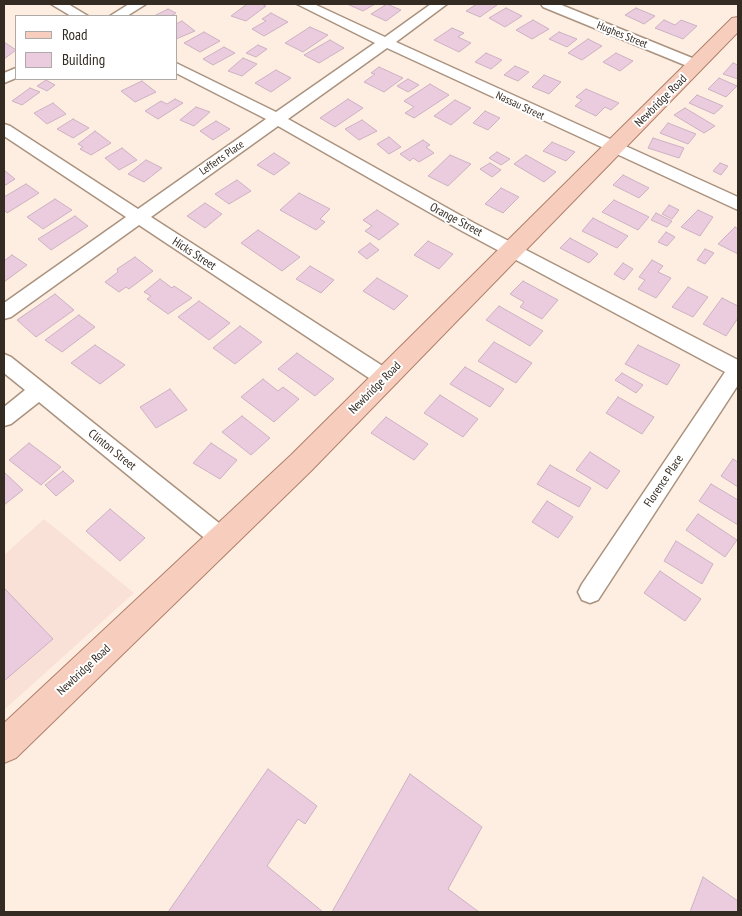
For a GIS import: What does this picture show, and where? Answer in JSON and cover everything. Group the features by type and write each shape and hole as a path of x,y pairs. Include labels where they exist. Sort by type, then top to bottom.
{"main road":[{"name":"Newbridge Road","path":"4,746 301,463 738,22"}],"street":[{"path":"58,4 79,15"},
{"path":"119,15 140,4"},
{"name":"Nassau Street","path":"304,4 738,204"},
{"name":"Lefferts Place","path":"4,312 440,4"},
{"name":"Hughes Street","path":"548,4 697,65"},
{"name":"Orange Street","path":"178,67 277,119 459,223 738,369"},
{"path":"4,79 15,73"},
{"name":"Hicks Street","path":"4,129 385,378"},
{"name":"Clinton Street","path":"4,362 221,538"},
{"name":"Florence Place","path":"590,592 738,369"},
{"path":"4,418 40,391"}],"shaded area":[{"path":"44,519 134,593 4,710 4,555"}],"building":[{"path":"247,4 266,6 246,21 231,16"},
{"path":"347,4 375,4 363,11"},
{"path":"387,4 401,10 386,21 371,14"},
{"path":"477,4 497,5 480,17 466,11"},
{"path":"506,8 522,16 505,27 489,18"},
{"path":"636,8 655,16 644,24 625,15"},
{"path":"168,9 176,13 173,15 156,15"},
{"path":"271,13 288,22 264,36 252,29 266,21 262,19"},
{"path":"533,20 549,29 532,39 516,30"},
{"path":"664,20 675,25 681,20 697,26 683,39 655,28"},
{"path":"182,21 195,31 178,38 178,23"},
{"path":"310,27 328,35 303,52 285,43"},
{"path":"452,28 464,33 458,37 471,43 459,52 434,40"},
{"path":"204,32 220,41 200,52 184,43"},
{"path":"559,32 577,39 567,47 549,39"},
{"path":"588,39 602,46 582,60 568,53"},
{"path":"330,40 344,48 319,63 304,55"},
{"path":"4,42 15,51 4,59"},
{"path":"258,45 267,49 256,57 246,53"},
{"path":"224,47 235,53 213,65 203,59"},
{"path":"486,53 502,60 491,69 475,62"},
{"path":"616,53 633,61 620,71 603,62"},
{"path":"243,58 257,64 242,76 228,71"},
{"path":"733,63 738,65 738,79 723,74"},
{"path":"515,66 529,72 518,81 504,75"},
{"path":"379,67 403,78 384,92 364,82 375,74 371,73"},
{"path":"276,70 291,78 271,92 255,83"},
{"path":"544,75 561,82 549,94 532,87"},
{"path":"719,78 737,86 726,97 708,89"},
{"path":"408,79 419,85 408,92 397,86"},
{"path":"46,80 55,85 47,91 37,86"},
{"path":"142,81 156,92 135,102 121,91"},
{"path":"430,84 449,95 414,118 405,113 414,107 404,101"},
{"path":"30,88 40,92 22,105 12,101"},
{"path":"586,89 619,103 611,110 605,107 596,116 575,106 582,100 576,97"},
{"path":"697,95 723,106 714,114 689,103"},
{"path":"175,99 183,103 158,119 145,111 161,101 167,104"},
{"path":"348,99 363,108 335,127 320,118"},
{"path":"455,100 471,108 451,125 434,116"},
{"path":"53,103 66,114 47,124 34,113"},
{"path":"196,107 210,112 194,126 180,120"},
{"path":"685,108 715,126 704,133 674,115"},
{"path":"485,111 500,118 488,130 473,123"},
{"path":"73,119 89,128 73,138 57,129"},
{"path":"362,120 377,131 359,140 345,129"},
{"path":"216,121 230,129 213,140 200,131"},
{"path":"668,123 696,134 688,144 660,133"},
{"path":"95,131 111,143 91,155 80,149 83,147 78,144"},
{"path":"389,137 401,147 389,154 377,144"},
{"path":"653,138 684,148 679,158 648,148"},
{"path":"423,140 430,145 426,147 434,153 419,162 413,158 410,161 400,154"},
{"path":"552,142 575,152 566,161 543,151"},
{"path":"122,148 137,160 119,170 105,158"},
{"path":"497,152 510,159 501,165 489,158"},
{"path":"274,153 290,163 274,175 257,165"},
{"path":"450,155 471,164 448,186 428,176"},
{"path":"526,155 556,172 544,182 514,164"},
{"path":"146,160 162,168 144,182 128,174"},
{"path":"490,163 501,170 492,177 480,169"},
{"path":"720,163 728,166 721,175 713,171"},
{"path":"4,170 15,179 4,186"},
{"path":"623,175 649,188 639,198 613,185"},
{"path":"237,180 251,191 229,204 215,194"},
{"path":"26,184 39,193 7,213 4,210 4,197"},
{"path":"501,188 519,197 503,213 485,204"},
{"path":"299,193 330,209 320,219 325,222 316,230 280,210"},
{"path":"55,199 72,210 43,229 27,217"},
{"path":"614,200 649,217 638,230 602,212"},
{"path":"205,203 222,214 205,228 187,216"},
{"path":"669,205 679,210 672,219 662,214"},
{"path":"377,210 399,224 379,240 365,231 372,226 363,220"},
{"path":"698,210 713,217 700,236 681,227"},
{"path":"656,213 672,221 667,227 651,220"},
{"path":"75,216 88,226 51,250 38,239"},
{"path":"593,218 628,236 617,248 582,231"},
{"path":"735,227 738,229 738,254 718,244"},
{"path":"258,230 300,257 282,271 241,243"},
{"path":"666,232 675,237 667,246 658,242"},
{"path":"570,238 598,254 589,263 560,248"},
{"path":"428,241 453,254 439,269 414,255"},
{"path":"370,243 379,250 367,259 358,252"},
{"path":"705,249 714,253 705,264 697,260"},
{"path":"12,255 27,265 4,282 4,261"},
{"path":"135,257 153,271 129,289 126,287 119,292 105,282 118,272 117,269"},
{"path":"652,260 663,266 658,272 671,278 656,298 638,289 645,280 639,277"},
{"path":"623,263 633,269 624,280 614,274"},
{"path":"310,266 334,280 321,293 296,279"},
{"path":"377,278 408,296 394,310 363,291"},
{"path":"160,279 172,288 174,286 192,298 168,314 147,299 151,296 144,292"},
{"path":"523,281 558,300 542,319 520,307 524,302 510,294"},
{"path":"688,287 708,297 693,317 672,307"},
{"path":"55,294 74,310 36,337 17,320"},
{"path":"722,298 738,306 738,318 726,336 703,324"},
{"path":"199,301 230,323 209,340 178,317"},
{"path":"499,306 543,331 530,346 486,320"},
{"path":"79,315 95,327 62,352 45,340"},
{"path":"240,326 262,342 235,364 213,348"},
{"path":"494,342 532,363 516,383 478,361"},
{"path":"95,345 125,365 100,384 71,363"},
{"path":"638,345 680,365 667,385 625,364"},
{"path":"297,353 334,379 315,396 278,369"},
{"path":"465,367 504,389 490,407 450,384"},
{"path":"622,373 643,385 636,393 615,380"},
{"path":"263,379 278,391 283,387 299,399 274,422 241,397"},
{"path":"170,389 187,410 156,428 140,407"},
{"path":"440,395 478,419 463,437 424,413"},
{"path":"618,397 654,417 642,434 606,413"},
{"path":"242,416 270,438 251,455 222,432"},
{"path":"386,417 428,444 414,460 371,433"},
{"path":"29,443 61,467 41,485 9,460"},
{"path":"211,443 237,460 220,479 193,463"},
{"path":"590,452 620,471 607,489 576,470"},
{"path":"733,459 738,462 738,487 721,476"},
{"path":"550,465 591,488 579,507 537,484"},
{"path":"63,471 74,481 56,496 45,485"},
{"path":"4,472 23,490 4,505"},
{"path":"711,484 738,500 738,525 699,501"},
{"path":"547,501 573,517 558,538 532,522"},
{"path":"110,509 145,538 120,561 86,531"},
{"path":"698,514 737,540 725,557 686,530"},
{"path":"676,541 713,564 702,584 664,561"},
{"path":"660,571 701,599 685,621 644,593"},
{"path":"4,588 53,639 4,681"},
{"path":"268,769 317,806 305,824 298,819 267,866 323,912 168,912"},
{"path":"410,774 482,827 448,889 479,912 332,912"},
{"path":"703,877 738,901 738,912 690,912"}]}
